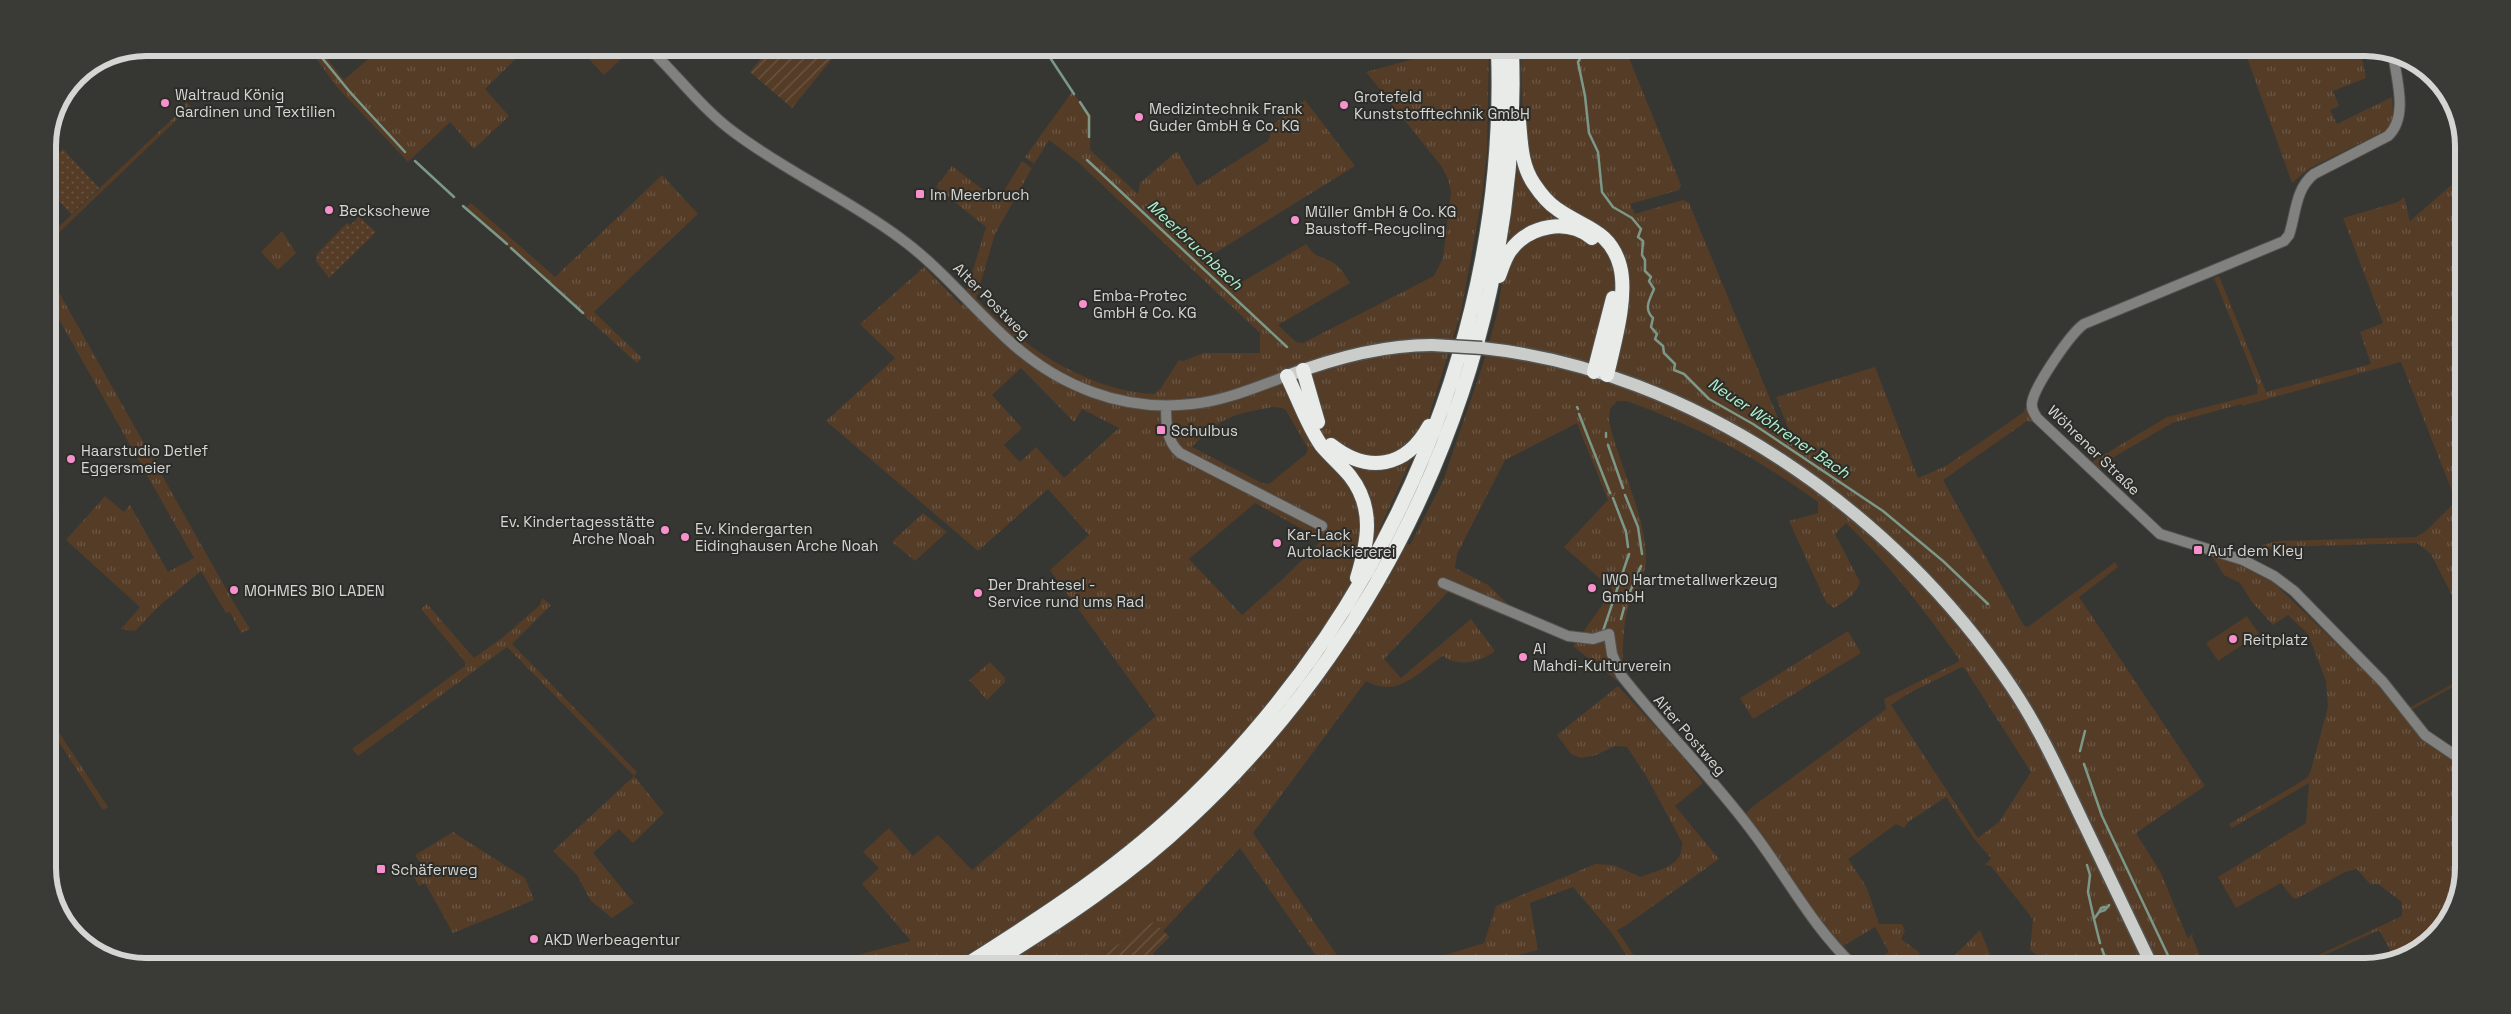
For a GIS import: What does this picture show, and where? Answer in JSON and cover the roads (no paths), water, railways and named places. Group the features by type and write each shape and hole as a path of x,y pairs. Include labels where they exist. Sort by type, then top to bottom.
{"highway":[{"path":"977,958 1078,893 1129,854 1193,797 1233,756 1282,698 1316,653 1348,605 1399,513 1416,476 1446,397 1469,318 1485,241 1493,188 1498,118 1498,56"},
{"path":"1512,56 1523,161 1533,183 1557,209 1596,230 1607,241 1620,266 1622,296 1601,373"},
{"path":"1001,958 1091,899 1167,840 1233,776 1304,693 1361,610 1412,517 1451,425 1466,382 1488,299 1506,194 1511,131 1513,66"},
{"path":"1488,299 1509,251 1521,239 1537,230 1554,226 1569,227 1586,234 1604,250 1615,284 1601,373"},
{"path":"1303,370 1321,430 1330,444 1344,455 1360,462 1384,463 1401,456 1415,446 1446,397"},
{"path":"1287,376 1316,436 1352,478 1366,506 1369,527 1366,548 1348,605"}],"main road":[{"path":"1287,376 1366,352 1412,345 1511,351 1543,356 1601,373 1664,398 1738,434 1784,461 1846,506 1920,572 1973,632 2034,723 2148,958"}],"street":[{"name":"Alter Postweg","path":"657,56 732,131 763,153 871,218 927,259 1005,337 1055,376 1086,391 1117,400 1166,406 1193,404 1225,398 1287,376"},
{"name":"Wöhrener Straße","path":"2394,61 2400,109 2397,126 2388,136 2314,174 2305,181 2300,190 2289,235 2284,241 2084,324 2070,337 2036,392 2032,406 2037,418 2160,534 2243,560 2274,576 2294,591 2383,682 2425,735 2455,755"},
{"path":"1166,406 1169,437 1174,448 1180,453 1322,526"},
{"name":"Alter Postweg","path":"1443,583 1568,636 1593,639 1609,634 1612,654 1621,676 1737,812 1812,919 1830,942 1846,958"}],"waterway":[{"path":"321,56 349,91 405,152"},
{"name":"Meerbruchbach","path":"1049,56 1074,94"},
{"name":"Neuer Wöhrener Bach","path":"1582,56 1578,62 1585,96 1589,133 1598,152 1602,192 1613,207 1632,218 1641,229 1638,237 1643,241 1642,255 1645,260 1645,271 1651,277 1649,281 1654,289 1648,308 1653,318 1651,327 1657,334 1655,339 1663,346 1664,353 1675,364 1674,370 1684,374 1709,399 1753,424 1883,511 1943,561 1988,604"},
{"name":"Meerbruchbach","path":"1080,102 1089,116 1089,137"},
{"name":"Meerbruchbach","path":"1087,160 1287,347"},
{"path":"415,161 454,197"},
{"path":"463,206 507,244"},
{"path":"511,248 583,313"},
{"path":"1579,414 1610,493"},
{"path":"1608,445 1623,488"},
{"path":"1625,495 1638,527 1642,554"},
{"path":"1613,498 1626,532 1628,547"},
{"path":"1603,631 1629,554"},
{"path":"1626,601 1641,566"},
{"path":"1621,619 1624,608"},
{"path":"2080,751 2085,731"},
{"path":"2084,764 2102,816 2169,958"},
{"path":"2087,865 2090,875 2088,892 2094,919"},
{"path":"2105,907 2101,908 2099,912 2105,910 2109,905"},
{"path":"2099,912 2094,919 2100,943"},
{"path":"2102,949 2105,958"}],"place":[{"name":"Waltraud König Gardinen und Textilien","path":"165,103"},
{"name":"Grotefeld Kunststofftechnik GmbH","path":"1344,105"},
{"name":"Medizintechnik Frank Guder GmbH & Co. KG","path":"1139,117"},
{"name":"Im Meerbruch","path":"920,194"},
{"name":"Beckschewe","path":"329,210"},
{"name":"Müller GmbH & Co. KG Baustoff-Recycling","path":"1295,220"},
{"name":"Emba-Protec GmbH & Co. KG","path":"1083,304"},
{"name":"Schulbus","path":"1161,430"},
{"name":"Haarstudio Detlef Eggersmeier","path":"71,459"},
{"name":"Ev. Kindertagesstätte Arche Noah","path":"665,530"},
{"name":"Ev. Kindergarten Eidinghausen Arche Noah","path":"685,537"},
{"name":"Kar-Lack Autolackiererei","path":"1277,543"},
{"name":"Auf dem Kley","path":"2198,550"},
{"name":"IWO Hartmetallwerkzeug GmbH","path":"1592,588"},
{"name":"MOHMES BIO LADEN","path":"234,590"},
{"name":"Der Drahtesel - Service rund ums Rad","path":"978,593"},
{"name":"Reitplatz","path":"2233,639"},
{"name":"Al Mahdi-Kulturverein","path":"1523,657"},
{"name":"Schäferweg","path":"381,869"},
{"name":"AKD Werbeagentur","path":"534,939"}]}
